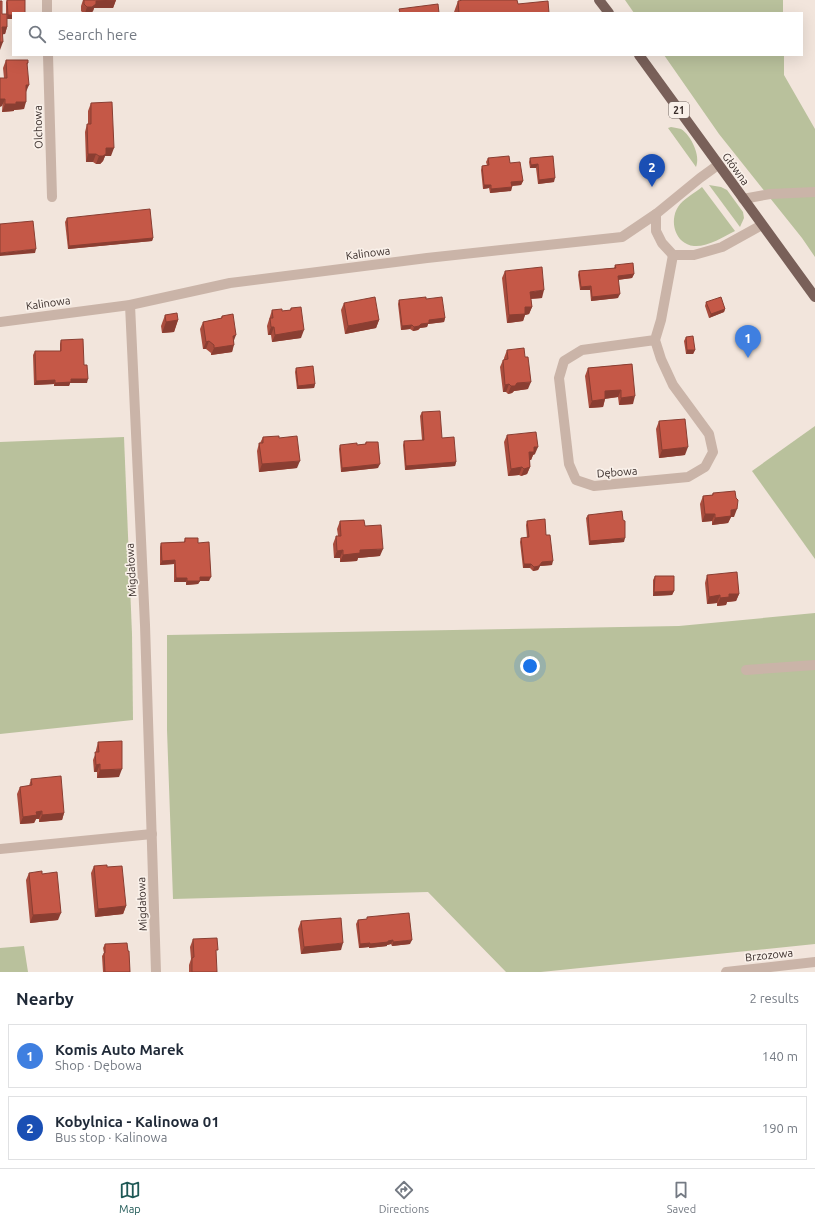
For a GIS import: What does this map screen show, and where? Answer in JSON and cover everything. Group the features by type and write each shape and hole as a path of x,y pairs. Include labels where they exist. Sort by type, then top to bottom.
{"main road":[{"path":"599,0 608,12"},
{"name":"Główna","path":"640,56 815,297"}],"street":[{"path":"47,0 47,12"},
{"name":"Olchowa","path":"48,56 52,197"},
{"name":"Kalinowa","path":"0,322 130,305 230,283 427,258 622,237 656,214 718,165"},
{"path":"743,199 770,194 815,192"},
{"path":"656,214 656,231 662,243 673,255 694,255 722,247 762,225"},
{"path":"655,340 661,320 673,255"},
{"name":"Migdałowa","path":"130,305 145,625 156,972"},
{"name":"Dębowa","path":"655,340 661,359 673,385 710,434 713,452 705,467 688,477 594,486 576,480 569,464 559,378 564,361 582,350 655,340"},
{"path":"746,670 815,665"},
{"path":"0,849 152,834"},
{"name":"Brzozowa","path":"726,972 815,962"}],"green space":[{"path":"625,0 783,0 783,12 633,12"},
{"path":"665,56 784,56 784,75 815,129 815,257 802,238 719,134"},
{"path":"671,127 681,129 688,136 696,152 696,167 668,128"},
{"path":"709,185 721,187 727,190 743,212 744,218 740,227"},
{"path":"702,187 735,231 705,245 694,246 682,241 678,236 674,225 674,219 675,213 680,204"},
{"path":"815,426 815,559 752,471"},
{"path":"124,437 132,634 133,720 0,734 0,442"},
{"path":"815,613 815,944 541,972 506,972 428,892 173,899 167,730 167,635 679,626"},
{"path":"24,946 28,972 0,972 0,948"}],"building":[{"path":"7,0 25,0 25,12 12,12 12,15 8,15"},
{"path":"84,0 116,0 96,1 96,4 92,7 87,7 84,4"},
{"path":"517,0 518,4 548,1 549,12 459,12 458,1"},
{"path":"0,1 2,1 2,14 7,14 7,27 2,27 3,42 0,42"},
{"path":"438,4 439,12 400,12 399,9"},
{"path":"6,60 28,60 29,85 26,85 26,102 5,104 5,99 0,99 0,78 7,78"},
{"path":"112,102 114,148 106,148 106,154 103,156 88,154 87,124 91,124 91,103"},
{"path":"509,156 510,163 520,162 523,181 511,182 512,187 491,189 491,185 484,185 482,166 489,165 488,158"},
{"path":"553,156 555,178 539,180 538,164 531,165 530,158"},
{"path":"150,209 153,238 69,246 67,218"},
{"path":"33,221 36,249 0,253 0,224"},
{"path":"633,263 634,274 618,276 620,294 592,297 591,286 581,287 579,271 616,268 615,265"},
{"path":"542,267 544,290 530,292 532,307 525,307 525,314 509,315 505,271"},
{"path":"375,297 379,320 348,326 344,303"},
{"path":"426,297 426,299 442,297 445,318 429,320 429,323 414,327 412,325 402,326 399,300"},
{"path":"721,297 725,309 711,314 706,302"},
{"path":"301,307 304,330 275,335 274,327 271,327 270,318 273,318 272,310 282,309 282,311"},
{"path":"177,313 178,320 166,322 165,315"},
{"path":"233,314 236,335 233,336 234,345 214,348 214,345 209,341 206,342 203,322"},
{"path":"693,336 695,350 687,350 686,337"},
{"path":"83,339 84,365 87,365 88,379 71,379 71,382 55,383 55,380 36,381 35,351 61,351 61,340"},
{"path":"524,348 525,357 528,357 531,382 517,383 515,386 511,386 509,384 505,385 503,360 508,359 507,350"},
{"path":"632,364 635,396 621,398 621,390 605,391 605,399 592,401 588,368"},
{"path":"313,366 315,384 298,386 296,368"},
{"path":"440,411 442,438 454,437 456,462 406,466 404,441 424,440 422,412"},
{"path":"685,419 688,447 662,450 659,421"},
{"path":"536,432 538,447 534,447 534,452 529,452 530,467 524,469 522,467 511,469 507,435"},
{"path":"279,436 279,438 297,436 300,461 262,464 259,443 263,443 263,437"},
{"path":"366,442 378,442 380,464 342,468 340,445 357,443 357,445 366,444"},
{"path":"735,491 736,498 738,500 737,509 731,510 731,516 715,518 715,514 705,514 703,496 713,495 713,493"},
{"path":"622,511 623,520 625,521 625,538 590,541 588,515"},
{"path":"545,519 546,535 550,535 553,561 542,562 539,566 534,567 531,564 524,564 521,538 529,537 527,521"},
{"path":"364,520 365,526 381,525 383,549 360,550 360,553 343,555 343,550 337,551 336,536 341,536 340,521"},
{"path":"185,538 198,538 198,543 209,542 211,577 200,577 200,581 187,581 187,578 176,578 175,560 162,561 161,543 185,542"},
{"path":"737,572 739,594 729,594 729,597 720,598 720,595 709,597 707,575"},
{"path":"655,576 674,576 674,591 654,592"},
{"path":"122,741 122,769 100,770 100,764 96,765 95,752 99,752 98,742"},
{"path":"61,776 64,813 42,815 42,811 36,812 37,815 23,817 20,787 32,785 31,779"},
{"path":"107,865 107,867 122,866 126,906 98,909 94,866"},
{"path":"42,871 42,874 57,872 61,913 33,915 29,873"},
{"path":"409,913 412,940 393,942 393,940 388,942 360,944 358,920 367,919 367,917"},
{"path":"341,918 343,943 304,947 301,921"},
{"path":"217,938 217,972 192,972 192,958 194,957 193,939"},
{"path":"127,943 130,972 105,972 105,944"}],"place":[{"name":"Kobylnica - Kalinowa 01","path":"652,187"},
{"name":"Komis Auto Marek","path":"748,358"}]}
